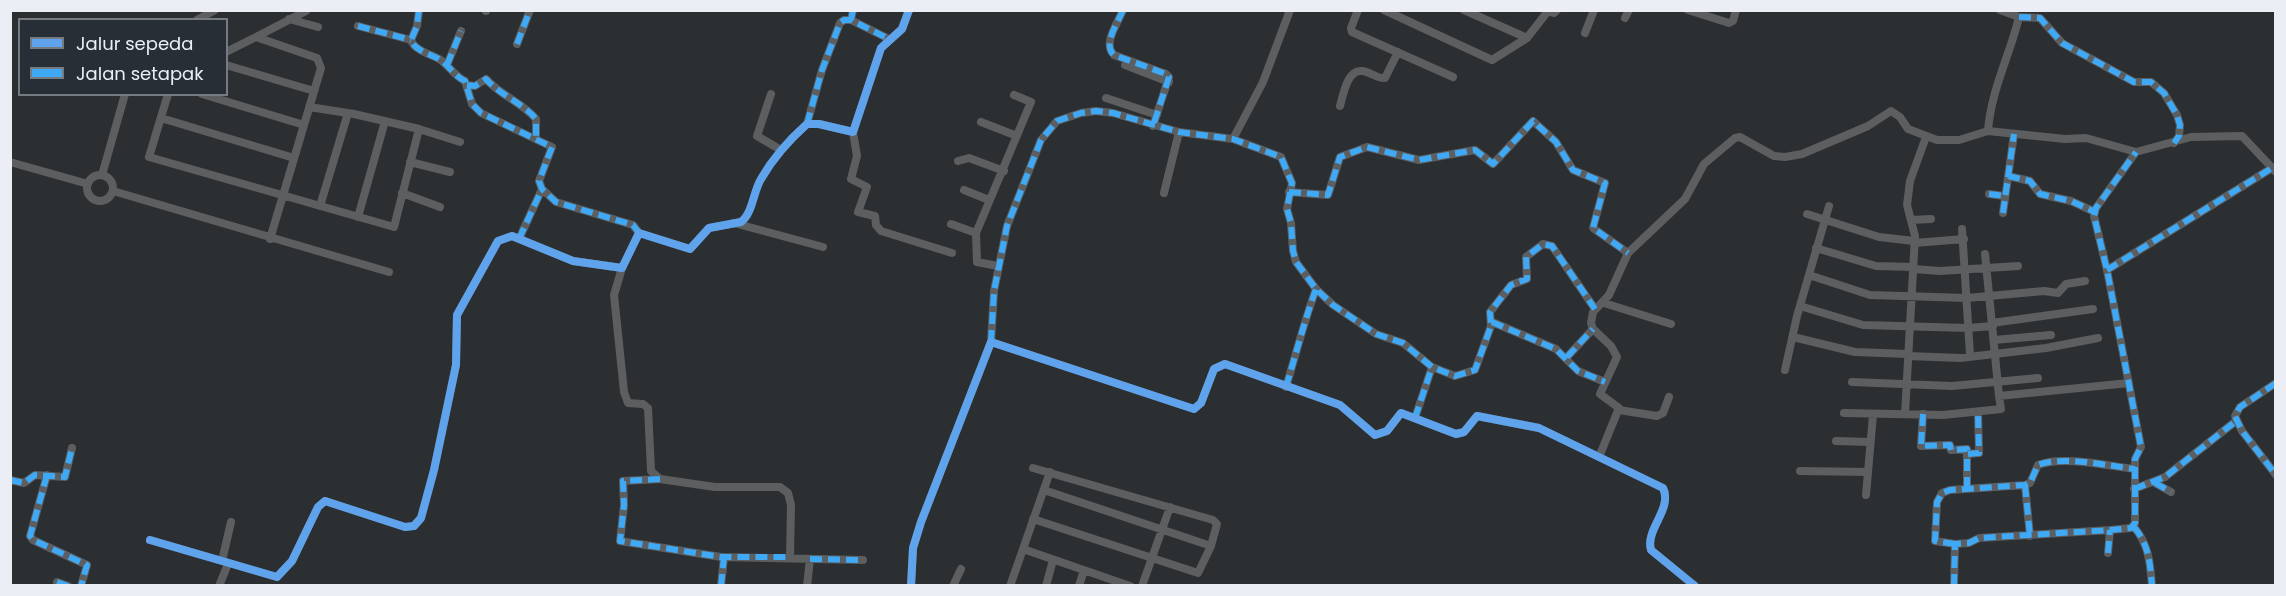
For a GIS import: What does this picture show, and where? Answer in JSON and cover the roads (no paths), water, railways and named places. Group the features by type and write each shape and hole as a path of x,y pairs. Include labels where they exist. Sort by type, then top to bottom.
{"street":[{"path":"201,18 215,10"},
{"path":"419,10 417,26 411,40 413,46 447,65 467,85 475,109 489,118 536,137 552,147 539,181 542,189 556,202 633,225 639,233 687,249 693,247 709,228 746,218 756,188 781,150 807,124 831,44 840,23 850,20 889,39"},
{"path":"517,44 530,10"},
{"path":"850,20 854,10"},
{"path":"909,10 902,29 881,48 853,132 856,160 851,179 867,187 858,211 874,216 876,226 881,231 952,253"},
{"path":"1123,10 1109,42 1110,51 1114,55 1166,74 1169,82 1153,126"},
{"path":"1233,139 1263,81 1290,10"},
{"path":"1358,10 1350,28 1352,32 1453,77"},
{"path":"1384,10 1492,60 1527,38 1547,11 1554,13 1557,10"},
{"path":"1464,10 1527,38"},
{"path":"1584,33 1594,10"},
{"path":"1688,10 1729,23 1733,21 1736,10"},
{"path":"2000,10 2019,16 2040,18 2062,43 2134,82 2154,84 2169,100 2177,115 2180,130 2174,143"},
{"path":"228,51 306,11"},
{"path":"1988,131 1992,100 2012,48 2019,16"},
{"path":"289,19 318,27"},
{"path":"358,26 411,40"},
{"path":"447,65 461,31"},
{"path":"256,36 317,58 321,68 270,239"},
{"path":"1340,106 1347,83 1354,73 1362,71 1384,79 1398,52"},
{"path":"1119,63 1169,82"},
{"path":"228,66 314,91"},
{"path":"467,85 475,86 486,80 494,90 528,111 536,119 536,137"},
{"path":"771,94 757,136 781,150"},
{"path":"998,266 977,261 976,233 1004,171 1031,102 1014,95"},
{"path":"102,175 124,96"},
{"path":"167,96 149,157 393,227 419,129"},
{"path":"209,96 304,125"},
{"path":"1106,98 1157,116"},
{"path":"309,107 385,121 460,142"},
{"path":"910,585 914,548 921,522 991,342 998,266 1006,226 1041,140 1057,121 1066,116 1096,111 1113,113 1179,132 1233,139 1281,157 1292,183 1287,209 1296,262 1316,289 1333,305 1376,334 1403,343 1432,367 1455,376 1475,370 1492,321 1490,312 1511,285 1528,278 1527,255 1546,244 1552,246 1595,309"},
{"path":"1619,410 1618,406 1600,395 1617,357 1611,346 1593,329 1591,320 1595,309 1604,303 1628,253 1685,199 1704,164 1735,138 1740,138 1774,156 1785,157 1802,154 1857,131 1891,111 1900,117 1908,129 1926,137 1959,140 1988,131 2065,140 2086,138 2136,152 2191,137 2242,136 2274,170 2107,270"},
{"path":"320,206 348,113"},
{"path":"161,118 294,158"},
{"path":"358,217 385,121"},
{"path":"1289,192 1328,195 1341,157 1367,147 1419,160 1475,150 1493,164 1533,121 1562,151 1573,170 1605,183 1593,227 1628,253"},
{"path":"981,122 1017,136"},
{"path":"807,124 819,124 853,132"},
{"path":"1164,194 1179,132"},
{"path":"2003,213 2014,134"},
{"path":"1905,414 1914,268 1914,242 1907,205 1910,181 1926,137"},
{"path":"2136,152 2095,212 2141,447 2135,457 2136,515 2134,526 2144,539 2150,559 2152,585"},
{"path":"958,160 969,158 1004,171"},
{"path":"10,162 88,184"},
{"path":"410,162 450,172"},
{"path":"102,175 111,181 112,191 106,199 99,200 90,194 88,184 92,178 102,175"},
{"path":"2008,176 2030,181 2040,194 2071,201 2095,212"},
{"path":"519,239 542,189"},
{"path":"964,190 989,200"},
{"path":"112,191 389,272"},
{"path":"402,193 440,207"},
{"path":"1989,194 2004,196"},
{"path":"1785,370 1800,306 1829,206"},
{"path":"1808,214 1879,237 1914,242 1964,239"},
{"path":"1911,220 1930,219"},
{"path":"734,223 823,247"},
{"path":"951,224 976,233"},
{"path":"1962,229 1970,355"},
{"path":"639,233 622,268 614,295 624,392 628,403 645,404 648,408 651,471 660,479"},
{"path":"150,540 278,577 292,561 318,507 325,501 405,527 417,524 434,470 456,365 457,315 498,241 508,236 573,261 622,268"},
{"path":"1816,248 1876,266 1966,270 2018,266"},
{"path":"1844,413 1923,414 2001,409 1985,254"},
{"path":"1809,275 1870,295 1967,298 2044,291 2058,293 2066,284 2085,281"},
{"path":"1286,387 1300,345 1304,322 1316,289"},
{"path":"1604,303 1671,324"},
{"path":"1800,306 1863,325 1968,328 2093,309"},
{"path":"1492,321 1556,350 1567,357 1580,372 1605,382"},
{"path":"1567,357 1593,329"},
{"path":"1994,340 2051,334"},
{"path":"1793,337 1855,352 1960,358 1970,355 2046,348 2098,338"},
{"path":"991,342 1194,409 1202,403 1214,369 1221,364 1345,408 1375,435 1387,431 1399,413 1456,434 1464,432 1475,417 1483,416 1539,428 1663,488 1666,498 1649,545 1655,555 1690,584"},
{"path":"1415,418 1432,367"},
{"path":"1852,382 1952,386 2038,378"},
{"path":"1999,396 2129,383"},
{"path":"2276,383 2240,407 2235,416 2236,421 2276,475"},
{"path":"1619,410 1657,416 1663,412 1669,397"},
{"path":"1599,457 1619,410"},
{"path":"1968,453 1979,453 1978,412"},
{"path":"1923,414 1921,446 1950,446 1951,450 1967,449 1967,489"},
{"path":"1866,495 1873,415"},
{"path":"2134,489 2155,483 2236,421"},
{"path":"1836,441 1870,442"},
{"path":"10,480 24,483 35,475 65,477 72,448"},
{"path":"2134,526 2110,531 1979,538 1969,543 1955,544 1935,541 1937,502 1942,493 2025,485 2030,483 2038,465 2047,463 2092,462 2135,469"},
{"path":"1033,468 1215,521 1217,530 1198,573 1033,519"},
{"path":"1800,471 1868,472"},
{"path":"1011,585 1050,472"},
{"path":"47,475 30,536 33,540 87,565 81,585"},
{"path":"790,557 791,505 788,494 780,488 715,487 660,479 623,481 624,505 620,541 724,557 863,560"},
{"path":"2155,483 2171,492"},
{"path":"2025,485 2030,536"},
{"path":"1044,490 1211,546"},
{"path":"1142,585 1170,507"},
{"path":"219,585 231,522"},
{"path":"2108,553 2110,531"},
{"path":"1954,585 1955,544"},
{"path":"1023,549 1130,585"},
{"path":"721,585 724,557"},
{"path":"807,585 810,559"},
{"path":"1046,585 1053,560"},
{"path":"953,585 961,569"},
{"path":"1079,585 1084,570"},
{"path":"57,582 68,585"}]}
